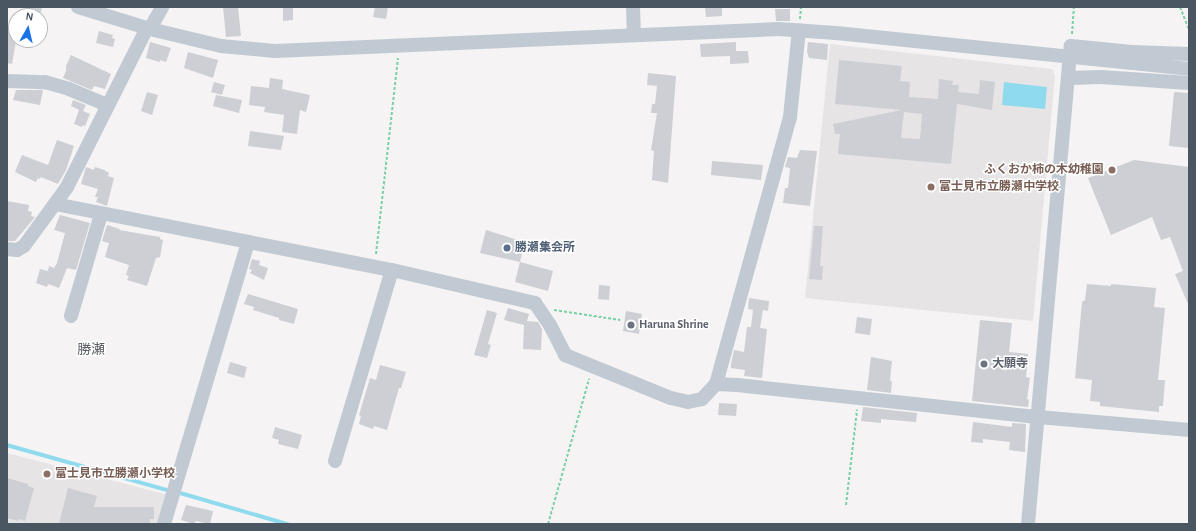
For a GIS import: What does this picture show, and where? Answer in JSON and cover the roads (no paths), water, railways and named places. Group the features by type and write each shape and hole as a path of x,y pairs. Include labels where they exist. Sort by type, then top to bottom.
{"street":[{"path":"78,7 148,29 221,46 242,49 298,51 634,35 799,30 1071,52 1132,52 1189,55"},
{"path":"7,248 18,250 24,246 67,187 107,105 148,29 162,7"},
{"path":"632,7 634,35"},
{"path":"55,204 374,266 535,303 539,307 565,355 671,398 688,402 702,399 716,384 790,117 799,30"},
{"path":"1071,52 1119,62 1189,69"},
{"path":"1028,524 1071,52"},
{"path":"1069,78 1101,77 1189,83"},
{"path":"7,81 44,82 69,89 107,105"},
{"path":"71,316 101,214"},
{"path":"164,524 248,242"},
{"path":"335,461 392,270"},
{"path":"716,384 858,397 1038,417 1189,430"}],"water":[{"path":"1004,82 1047,87 1045,109 1002,105"}],"waterway":[{"path":"7,445 171,491"},
{"path":"177,492 287,524"}],"place":[{"name":"ふくおか柿の木幼稚園","path":"1112,170"},
{"name":"富士見市立勝瀬中学校","path":"931,187"},
{"name":"勝瀬集会所","path":"507,248"},
{"name":"Haruna Shrine","path":"631,325"},
{"name":"大願寺","path":"984,364"},
{"name":"富士見市立勝瀬小学校","path":"47,474"}],"district":[{"name":"勝瀬","path":"91,350"}]}
